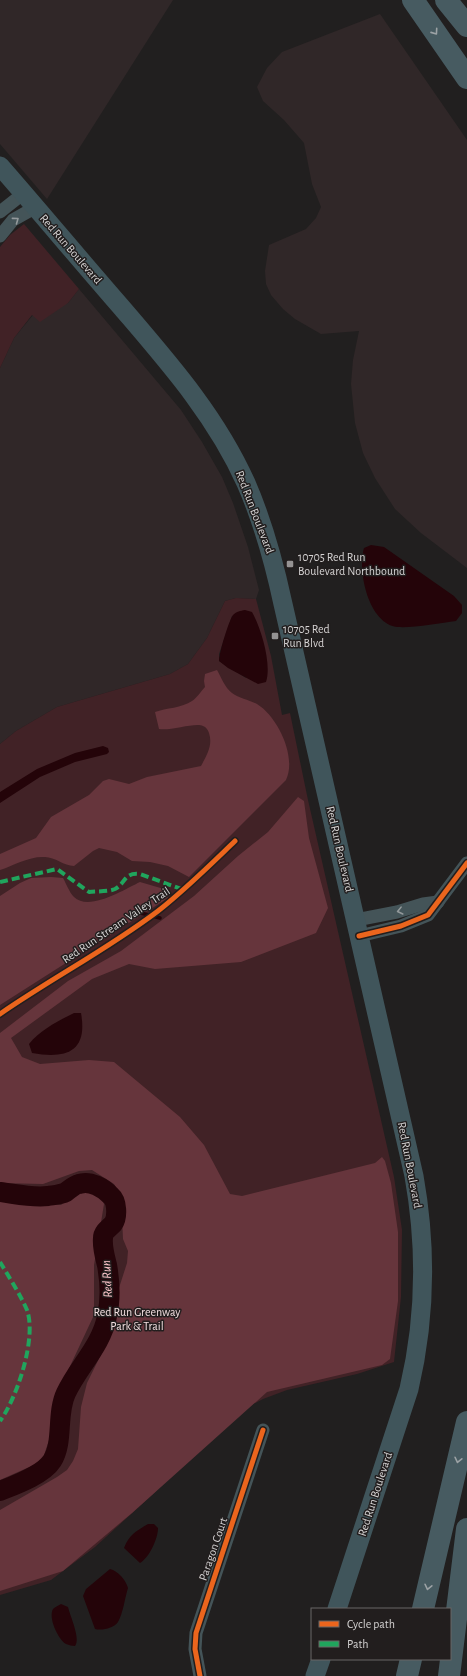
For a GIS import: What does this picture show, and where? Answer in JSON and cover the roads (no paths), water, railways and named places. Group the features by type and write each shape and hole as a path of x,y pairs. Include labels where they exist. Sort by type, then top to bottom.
{"highway":[{"path":"413,0 467,78"},
{"path":"446,0 467,26"},
{"path":"423,1608 467,1422"},
{"path":"451,1660 467,1529"},
{"path":"407,1676 411,1660"},
{"path":"449,1676 451,1660"}],"main road":[{"name":"Red Run Boulevard","path":"0,166 185,382 222,437 246,483 270,550 414,1176 423,1249 423,1301 416,1359 404,1407 337,1608"},
{"path":"315,1676 321,1660"}],"street":[{"path":"0,212 30,200"},
{"path":"0,236 30,200"},
{"path":"358,928 398,912 423,904 438,902 467,863"},
{"name":"Paragon Court","path":"200,1676 195,1649 196,1633 263,1430"}],"waterway":[{"path":"141,913 160,918"},
{"name":"Red Run","path":"0,1192 30,1196 48,1196 62,1194 72,1187 83,1183 88,1183 105,1190 113,1198 116,1205 115,1221 103,1236 103,1248 107,1265 110,1297 107,1316 100,1337 71,1383 63,1401 56,1453 52,1461 42,1471 28,1479 0,1491"}],"place":[{"name":"10705 Red Run Boulevard Northbound","path":"290,564"},
{"name":"10705 Red Run Blvd","path":"275,636"}],"park label":[{"name":"Red Run Greenway Park & Trail","path":"137,1319"}]}
